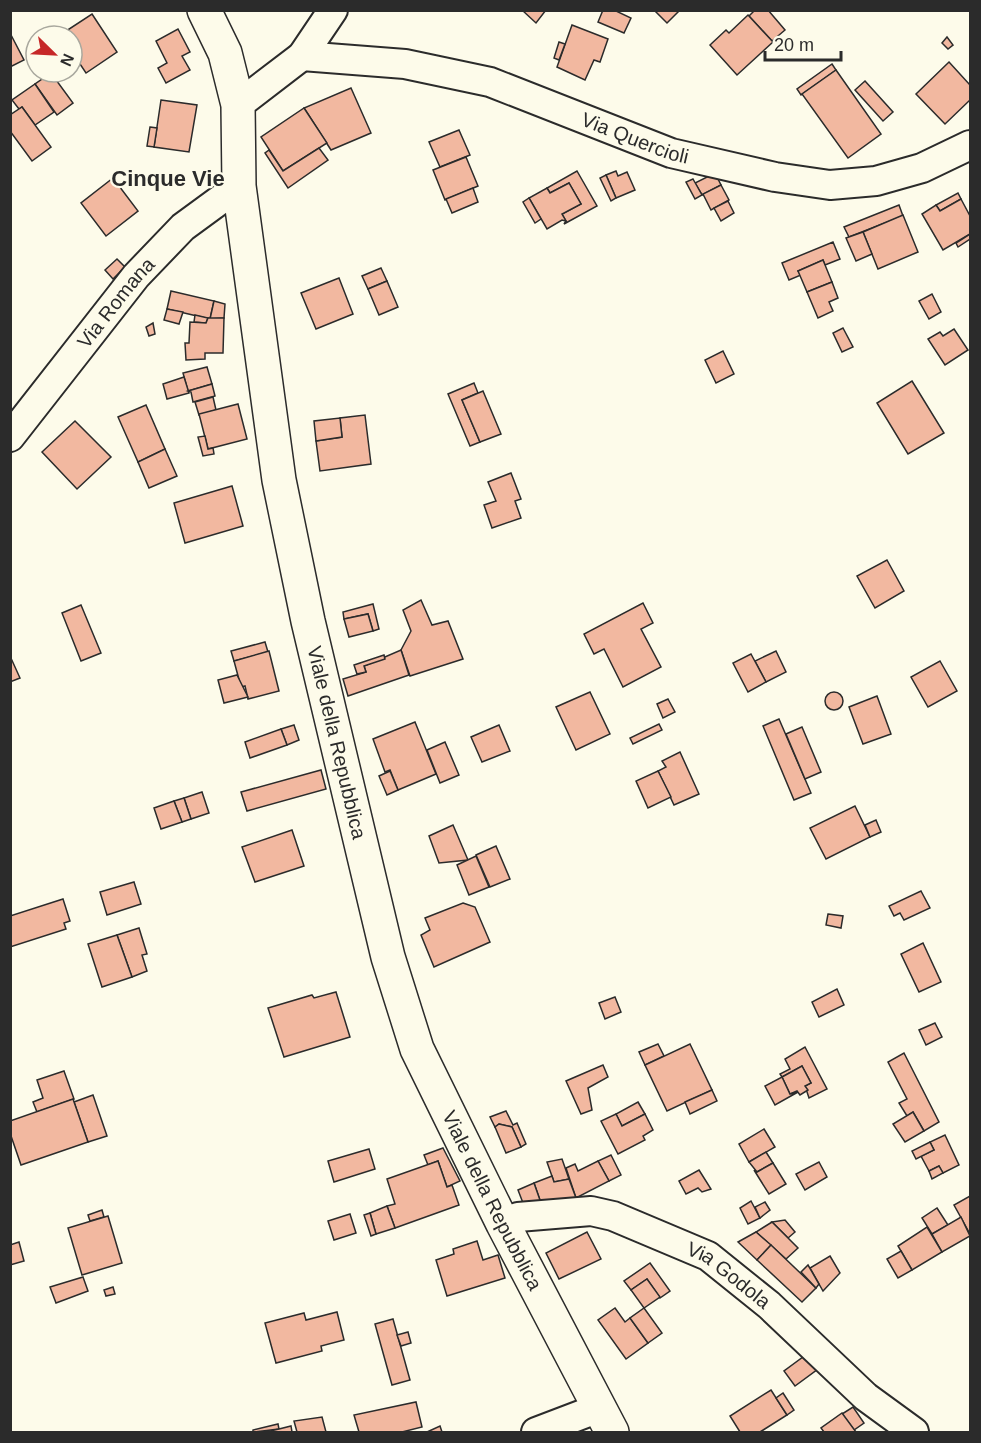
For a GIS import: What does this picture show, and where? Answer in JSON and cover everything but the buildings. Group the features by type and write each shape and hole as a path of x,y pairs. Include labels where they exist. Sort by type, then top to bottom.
{"main road":[{"name":"Viale della Repubblica","path":"204,10 225,53 238,105 239,186 279,480 311,632 382,936 417,1049 503,1224 606,1420"}],"street":[{"path":"238,105 302,56 333,10"},
{"name":"Via Quercioli","path":"302,56 405,64 490,82 671,153 775,177 830,185 876,181 913,170 970,146"},
{"name":"Via Romana","path":"10,437 136,276 183,227 239,186"},
{"name":"Via Godola","path":"503,1224 518,1217 591,1211 613,1216 708,1256 769,1305 866,1397 914,1432"},
{"path":"536,1432 606,1420"}],"district":[{"name":"Cinque Vie","path":"168,178"}]}
